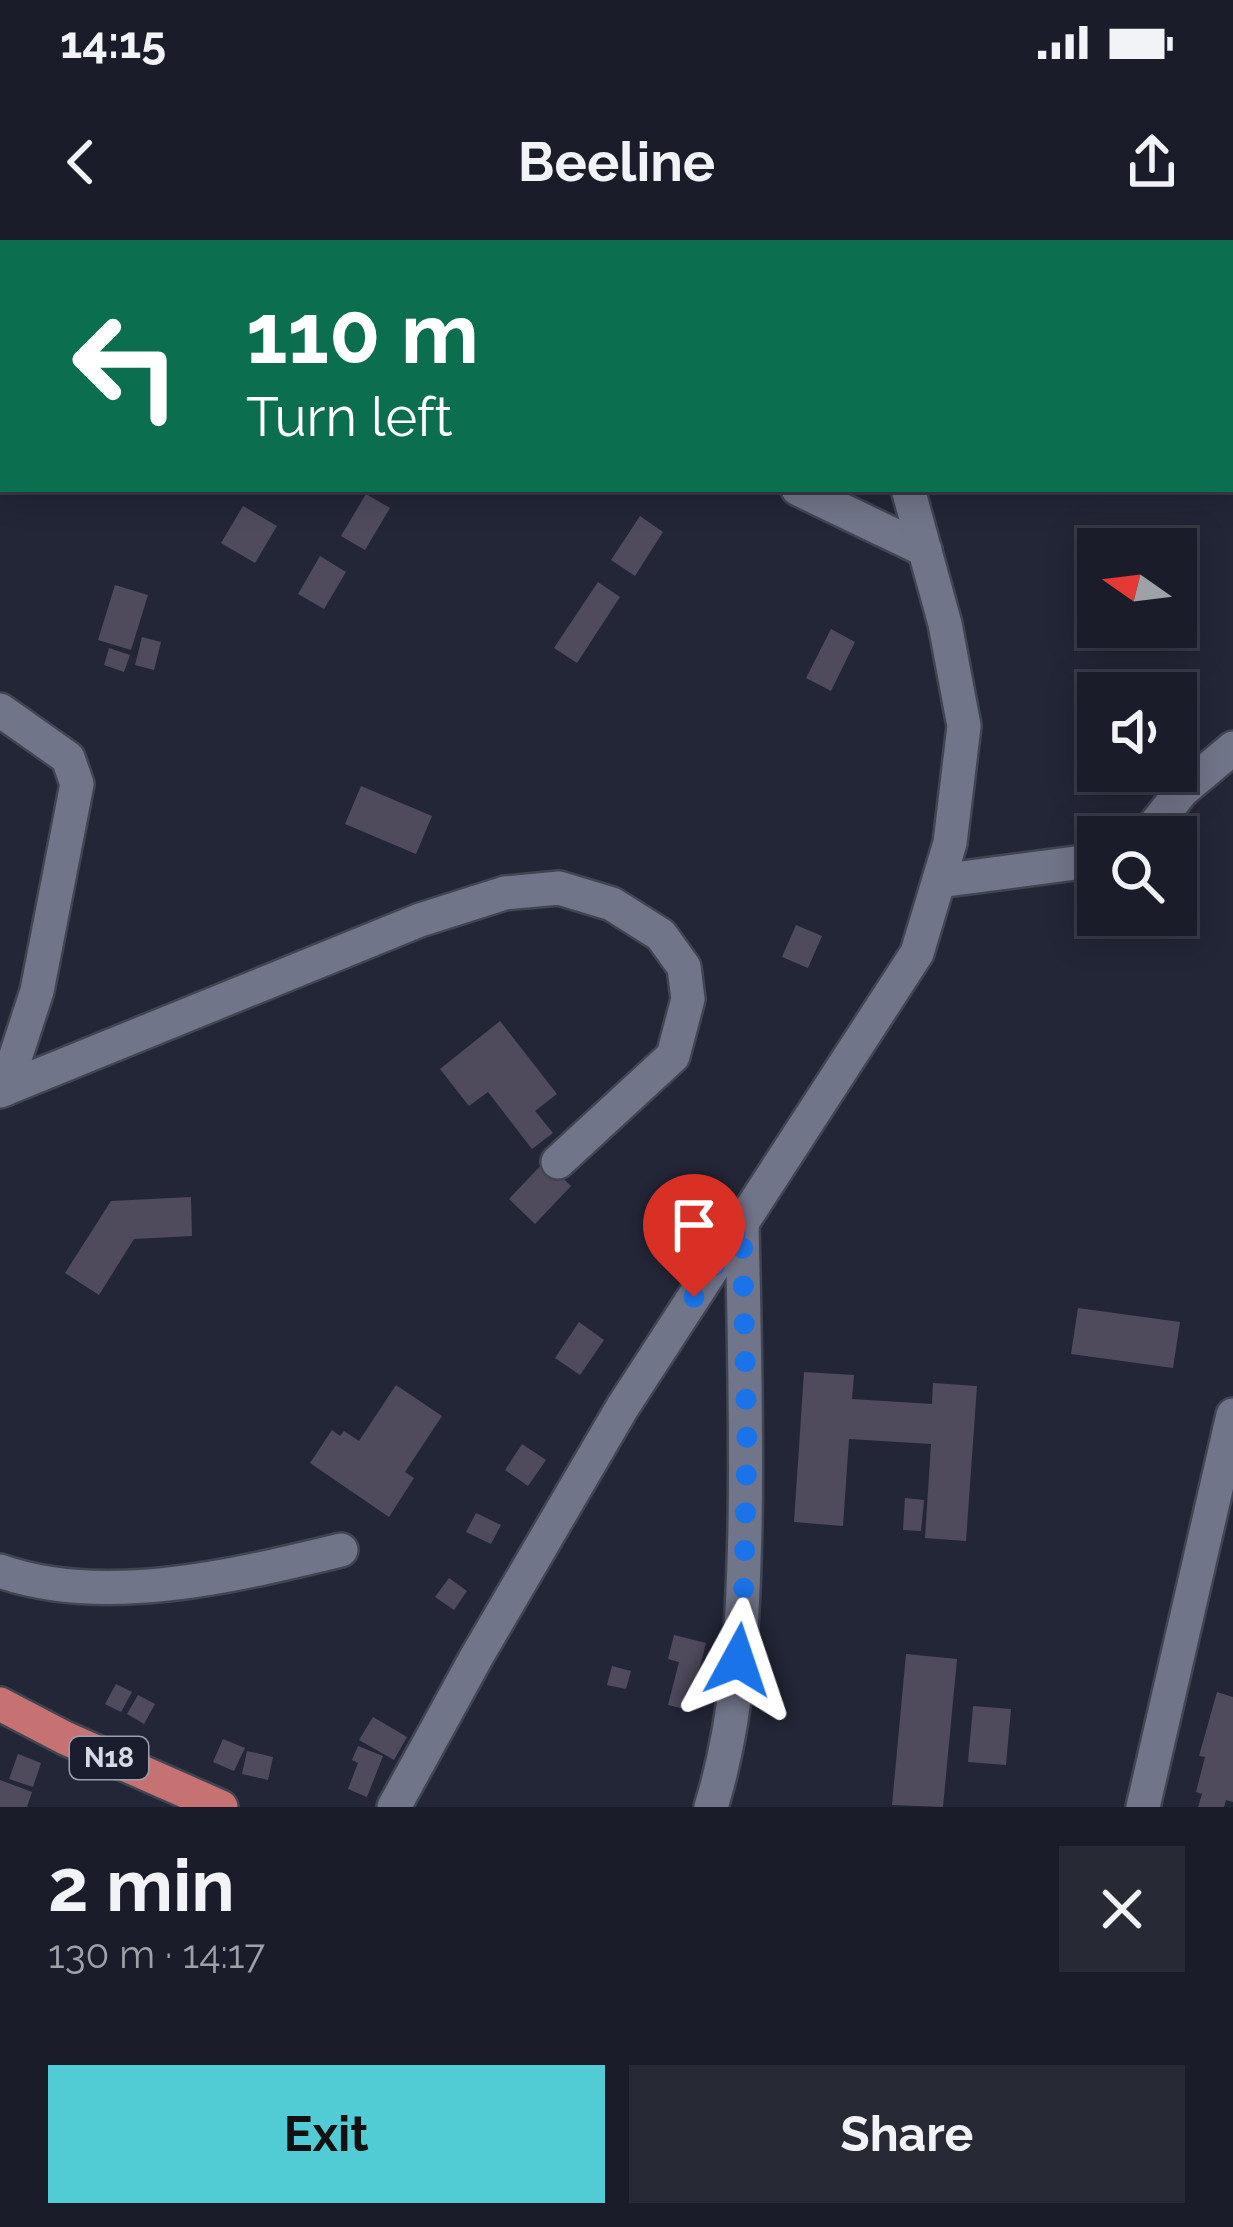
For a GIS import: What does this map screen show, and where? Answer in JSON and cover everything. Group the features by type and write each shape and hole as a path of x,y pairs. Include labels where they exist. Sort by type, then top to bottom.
{"highway":[{"name":"N18","path":"0,1704 221,1807"}],"street":[{"path":"804,492 925,550"},
{"path":"394,1807 476,1656 622,1408 917,953 950,843 964,726 945,624 909,492"},
{"path":"0,710 68,758 77,784 37,991 3,1090"},
{"path":"1162,816 1182,791 1233,748"},
{"path":"939,881 1077,863"},
{"path":"3,1090 420,920 505,893 559,888 613,904 662,934 684,967 688,999 673,1056 557,1162"},
{"path":"711,1807 723,1769 743,1623 747,1443 742,1223"},
{"path":"1144,1807 1233,1415"},
{"path":"0,1571 17,1578 87,1588 226,1578 341,1550"}],"building":[{"path":"366,494 390,508 365,550 341,536"},
{"path":"243,506 277,526 255,563 221,543"},
{"path":"640,516 663,532 635,576 611,560"},
{"path":"320,556 346,572 324,609 298,594"},
{"path":"598,582 620,597 577,663 554,648"},
{"path":"115,585 148,595 131,650 98,640"},
{"path":"831,629 855,642 831,691 806,678"},
{"path":"142,637 161,642 154,670 135,665"},
{"path":"109,648 130,655 124,672 104,665"},
{"path":"361,786 432,816 416,854 345,824"},
{"path":"796,925 822,936 808,968 782,957"},
{"path":"500,1021 557,1094 535,1111 553,1133 532,1149 488,1092 469,1106 440,1069"},
{"path":"545,1161 571,1186 535,1224 509,1199"},
{"path":"191,1197 192,1236 134,1239 99,1295 65,1273 111,1201"},
{"path":"1078,1308 1180,1322 1173,1368 1071,1354"},
{"path":"579,1322 604,1340 580,1375 555,1358"},
{"path":"804,1372 854,1375 852,1399 932,1404 933,1383 977,1386 966,1541 925,1538 931,1444 849,1439 843,1526 794,1522"},
{"path":"396,1385 442,1416 405,1472 414,1478 389,1517 310,1463 332,1430 340,1436 344,1431 359,1441"},
{"path":"522,1444 546,1460 528,1486 505,1470"},
{"path":"905,1498 924,1500 921,1531 903,1530"},
{"path":"476,1513 501,1525 491,1544 466,1532"},
{"path":"449,1578 467,1591 454,1610 435,1597"},
{"path":"674,1635 706,1643 689,1710 668,1705 679,1662 668,1659"},
{"path":"906,1654 957,1659 943,1807 892,1805"},
{"path":"612,1666 631,1671 626,1689 607,1685"},
{"path":"116,1684 132,1692 121,1712 105,1704"},
{"path":"1217,1692 1233,1697 1233,1802 1226,1800 1224,1807 1198,1807 1202,1794 1196,1792 1205,1757 1199,1756"},
{"path":"138,1695 155,1704 144,1724 127,1714"},
{"path":"973,1706 1011,1709 1006,1765 968,1762"},
{"path":"373,1717 407,1737 394,1760 359,1740"},
{"path":"223,1739 245,1748 234,1771 213,1762"},
{"path":"358,1746 383,1756 367,1797 348,1789 358,1763 352,1760"},
{"path":"247,1751 273,1757 268,1780 242,1774"},
{"path":"18,1754 41,1763 33,1787 9,1779"},
{"path":"0,1780 32,1792 27,1807 0,1807"}],"route":[{"path":"694,1297 742,1223 747,1443 738,1660"}]}
